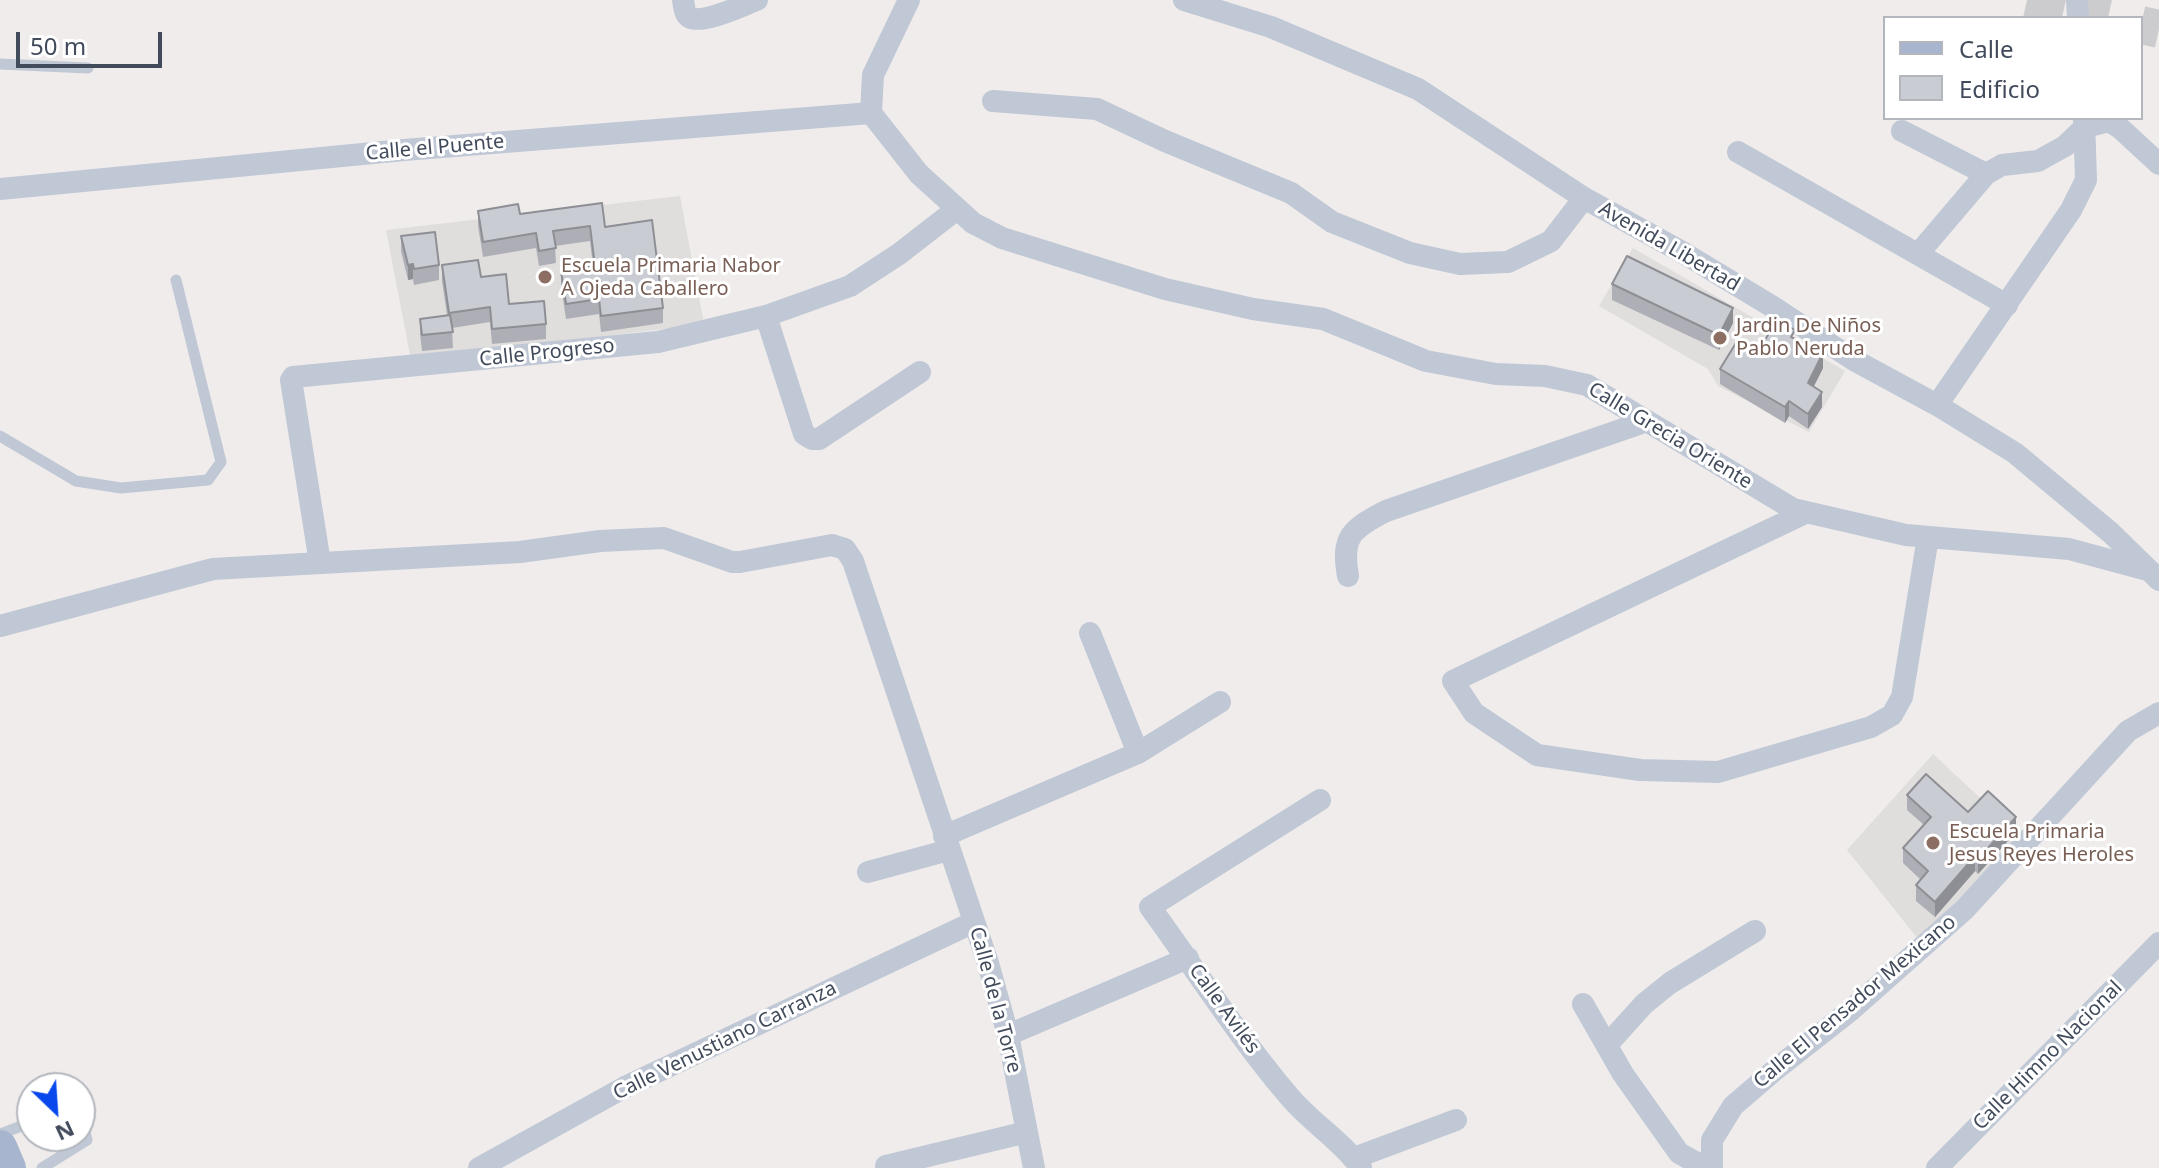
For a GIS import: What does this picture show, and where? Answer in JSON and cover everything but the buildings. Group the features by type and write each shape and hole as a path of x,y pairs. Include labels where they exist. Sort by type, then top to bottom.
{"main road":[{"path":"0,1147 9,1168"}],"street":[{"path":"683,0 686,14 690,18 703,20 757,0"},
{"path":"871,113 873,75 909,0"},
{"name":"Avenida Libertad","path":"1184,0 1271,27 1418,89 1584,198 1773,307 1854,360 1937,405 2015,453 2111,533 2153,575"},
{"path":"993,101 1097,109 1291,193 1332,222 1410,253 1460,264 1508,262 1551,241 1584,198"},
{"name":"Calle el Puente","path":"0,189 404,150 871,113"},
{"name":"Calle Grecia Oriente","path":"871,113 919,174 973,223 1002,238 1165,289 1253,309 1323,319 1426,361 1496,374 1545,376 1587,385 1793,509 1906,535 2069,549 2153,575"},
{"path":"1918,254 1986,174 2002,165 2038,161 2065,146 2085,122 2109,121 2159,164"},
{"path":"1937,405 2071,210 2086,180 2085,122"},
{"path":"1902,131 1986,174"},
{"path":"1738,152 2007,305"},
{"name":"Calle Progreso","path":"320,563 291,380 297,374 471,361 658,342 766,316 850,286 899,254 957,209"},
{"path":"766,316 804,434 812,439 819,439 920,372"},
{"path":"1348,576 1344,552 1349,536 1365,522 1386,511 1647,421"},
{"path":"1807,512 1453,681 1474,713 1537,755 1640,770 1718,772 1871,727 1892,715 1902,697 1928,537"},
{"name":"Calle de la Torre","path":"320,563 520,552 600,541 664,538 732,562 832,545 845,549 853,561 974,922 1008,1035 1034,1168"},
{"path":"0,626 213,569 320,563"},
{"path":"1090,633 1138,753"},
{"path":"868,872 947,843 1138,753 1220,702"},
{"name":"Calle El Pensador Mexicano","path":"1712,1167 1712,1140 1733,1106 1851,1010 1964,910 2128,731 2159,713"},
{"path":"1188,958 1150,907 1320,800"},
{"name":"Calle Venustiano Carranza","path":"479,1168 625,1087 974,922"},
{"path":"1607,1045 1644,1004 1670,983 1755,931"},
{"name":"Calle Himno Nacional","path":"1937,1168 2159,943"},
{"name":"Calle Avilés","path":"1008,1035 1188,958 1303,1114 1358,1163"},
{"path":"1583,1004 1623,1074 1679,1153 1712,1167"},
{"path":"1358,1163 1456,1120"},
{"path":"886,1166 1027,1132"}],"lane":[{"path":"0,64 88,68"},
{"path":"0,436 76,481 121,488 208,480 221,462 176,280"},
{"path":"42,1168 68,1152"}],"shaded area":[{"name":"Escuela Primaria Nabor A Ojeda Caballero","path":"680,196 704,324 411,360 386,230"},
{"name":"Jardin De Niños Pablo Neruda","path":"1633,248 1845,371 1809,432 1718,386 1708,369 1599,306"},
{"name":"Escuela Primaria Jesus Reyes Heroles","path":"1933,754 2020,835 1955,905 1918,939 1847,850"}],"tunnel":[{"path":"2027,0 2099,16"},
{"path":"2143,25 2159,29"}],"place":[{"name":"Escuela Primaria Nabor A Ojeda Caballero","path":"545,277"},
{"name":"Jardin De Niños Pablo Neruda","path":"1720,338"},
{"name":"Escuela Primaria Jesus Reyes Heroles","path":"1933,843"}]}
